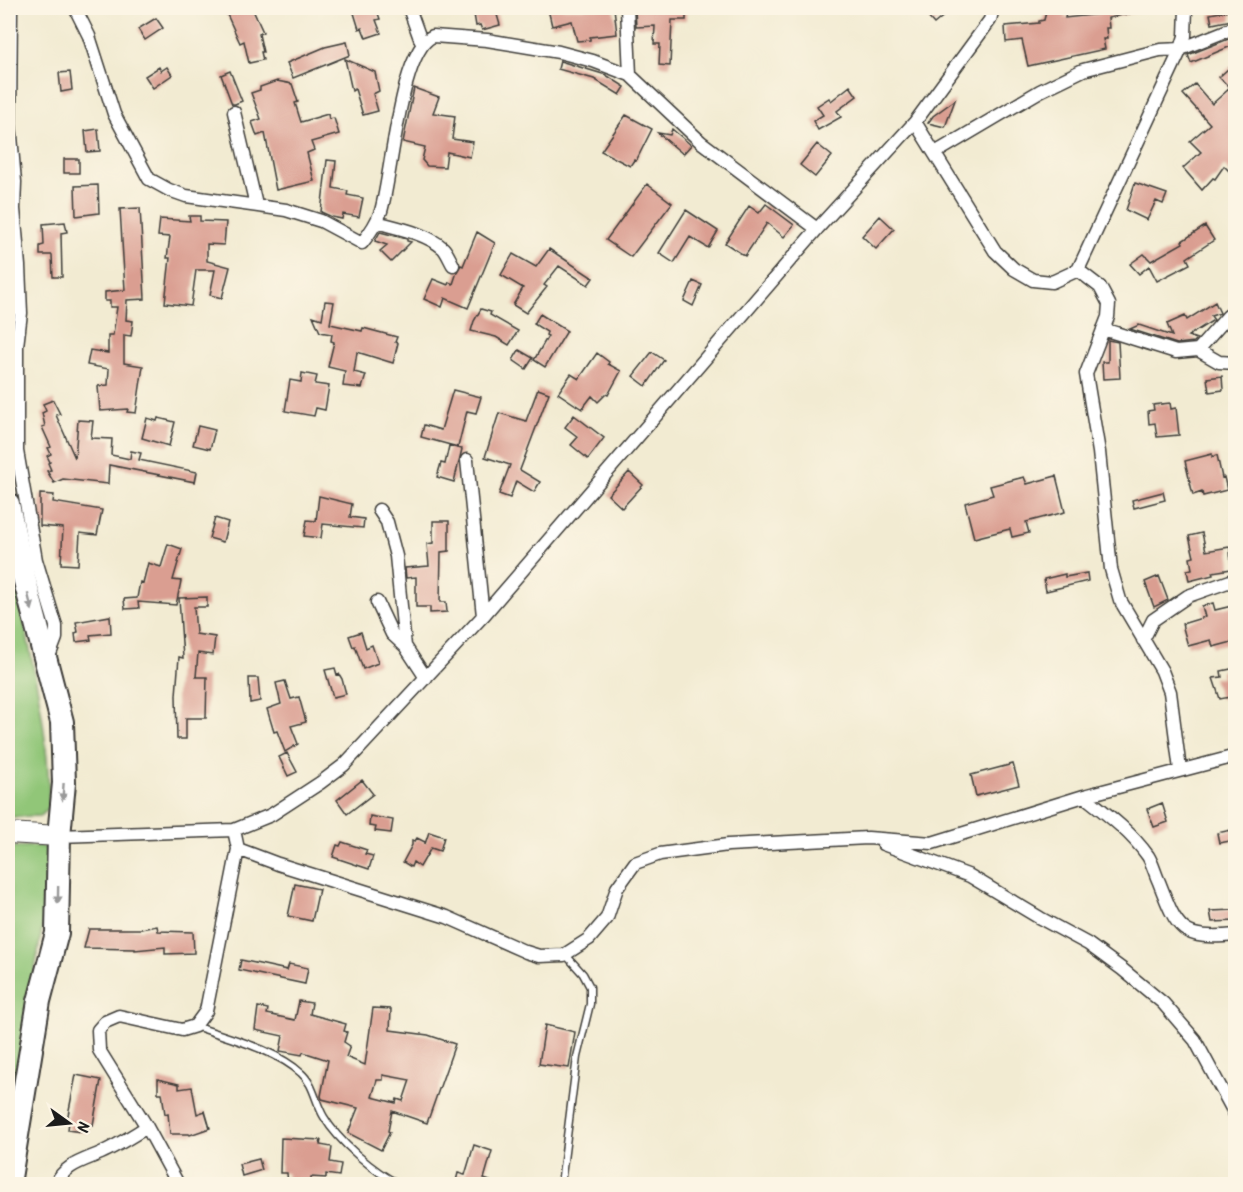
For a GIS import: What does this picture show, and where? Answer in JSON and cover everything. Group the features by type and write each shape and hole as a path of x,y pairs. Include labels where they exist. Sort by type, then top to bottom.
{"highway":[{"path":"8,504 21,566 62,722 64,783 59,836 57,933 39,1001 9,1185"}],"main road":[{"path":"8,833 59,836"}],"street":[{"path":"11,8 10,124 21,313 17,346 17,451 36,561 56,626 56,638 46,664"},
{"path":"75,8 89,36 114,114 149,179 186,196 286,210 321,221 362,243 381,211 411,70 422,44 433,36 487,40 559,52 593,61 630,75 701,142 817,229"},
{"path":"409,8 422,44"},
{"path":"627,8 630,75"},
{"path":"59,836 234,830 271,815 344,765 483,616 817,229 915,122 990,20 993,8"},
{"path":"915,122 995,251 1014,269 1033,280 1052,282 1078,270 1181,49 1185,36 1186,8"},
{"path":"935,153 1040,91 1083,70 1160,50 1181,49 1236,27"},
{"path":"234,112 256,205"},
{"path":"376,222 409,231 432,241 444,249 453,265"},
{"path":"1078,270 1100,287 1109,304 1108,317 1086,374 1099,452 1112,568 1119,600 1162,672 1170,692 1180,770"},
{"path":"1198,350 1236,310"},
{"path":"1103,329 1176,352 1198,350 1219,362 1236,363"},
{"path":"467,460 483,616"},
{"path":"379,510 387,522 396,556 405,646"},
{"path":"1143,640 1153,620 1188,596 1236,579"},
{"path":"377,602 392,634 405,646 426,678"},
{"path":"238,849 447,917 532,954 539,956 565,954 590,939 608,918 617,888 635,863 660,854 728,845 868,838 932,843 1084,796 1236,756"},
{"path":"1084,796 1130,833 1150,859 1170,910 1182,927 1195,936 1236,935"},
{"path":"178,1185 147,1127 99,1050 99,1030 105,1022 119,1016 182,1030 195,1026 206,1011 238,849 234,830"},
{"path":"868,838 970,876 1088,944 1163,1003 1196,1040 1236,1116"},
{"path":"56,1185 59,1176 75,1163 102,1153 147,1127"}],"lane":[{"path":"561,1185 577,1057 590,1004 590,987 583,974 565,954"},
{"path":"195,1026 274,1055 300,1071 312,1084 315,1099 325,1119 357,1156 399,1185"}],"green space":[{"path":"8,546 41,709 49,808 41,816 8,817"},
{"path":"8,847 50,848 47,900 8,1127"}],"building":[{"path":"224,8 252,8 263,32 259,34 263,60 249,63 244,41 240,43"},
{"path":"376,8 380,19 376,20 381,33 366,38 362,28 359,29 354,13"},
{"path":"473,8 495,8 500,25 482,30 480,25 476,26"},
{"path":"614,8 617,34 577,41 572,21 552,26 548,9"},
{"path":"635,8 686,8 686,20 672,20 670,66 659,65 660,44 654,44 655,26 636,27"},
{"path":"920,8 953,8 934,24"},
{"path":"1047,8 1067,8 1065,18 1100,14 1099,8 1138,8 1138,12 1108,18 1107,39 1103,39 1105,49 1028,66 1022,40 1006,42 1005,26 1039,23 1044,20"},
{"path":"1231,10 1232,20 1212,24 1210,14"},
{"path":"156,18 163,28 145,40 138,29"},
{"path":"1236,36 1236,44 1191,63 1188,55"},
{"path":"347,42 350,55 293,78 287,63 325,47"},
{"path":"345,59 375,72 379,91 373,94 378,111 363,115 355,89 352,91"},
{"path":"560,61 606,75 625,87 620,95 594,79 558,69"},
{"path":"1236,62 1236,178 1224,166 1215,179 1213,178 1202,190 1183,168 1201,152 1190,141 1210,124 1183,94 1195,84 1212,104 1230,88 1219,77"},
{"path":"159,67 161,71 167,67 172,75 153,88 145,76"},
{"path":"230,71 242,101 235,104 232,104 221,75"},
{"path":"70,72 72,90 61,92 59,73"},
{"path":"277,81 292,84 301,122 328,114 329,119 334,118 339,134 311,142 314,150 307,153 314,181 276,190 265,133 257,136 252,122 261,119 251,93"},
{"path":"850,86 857,96 837,111 841,117 818,130 813,121 823,115 817,106 829,98 831,101"},
{"path":"414,88 439,97 433,113 455,116 452,139 473,142 470,157 447,152 445,167 427,166 422,160 425,147 403,142"},
{"path":"955,100 945,127 928,123 933,116"},
{"path":"626,115 652,129 636,161 634,160 630,166 601,151"},
{"path":"98,129 100,151 87,152 85,131"},
{"path":"672,129 691,145 683,154 658,133 670,135"},
{"path":"817,144 832,156 815,177 800,165"},
{"path":"64,159 79,159 79,173 64,173"},
{"path":"327,160 336,161 333,188 348,191 347,195 363,198 359,217 343,214 342,219 321,212"},
{"path":"1135,183 1167,194 1163,204 1156,201 1147,220 1126,210"},
{"path":"647,184 672,203 631,257 606,240"},
{"path":"98,185 99,213 76,216 75,186"},
{"path":"766,204 794,225 784,237 767,223 745,256 725,243 749,206 759,213"},
{"path":"140,208 145,299 127,300 126,320 133,321 131,336 124,335 124,363 143,366 136,413 127,412 128,409 100,411 98,386 108,385 109,369 87,365 90,350 108,353 108,335 113,335 117,307 110,307 110,301 105,301 105,292 125,290 120,209"},
{"path":"686,210 718,231 708,248 690,237 674,263 659,253"},
{"path":"189,216 200,216 200,221 226,222 224,245 207,244 207,261 230,267 222,298 210,295 215,270 196,270 191,306 165,303 170,237 158,236 160,219 190,221"},
{"path":"880,216 894,229 876,249 862,236"},
{"path":"65,222 67,232 61,233 62,277 53,277 52,255 40,255 40,246 44,245 43,224"},
{"path":"1205,226 1214,240 1187,258 1190,264 1157,281 1149,266 1139,274 1130,264 1144,254 1151,261 1183,243 1182,241"},
{"path":"380,232 411,242 391,262 380,251 387,245 375,241"},
{"path":"477,232 495,243 468,308 445,298 442,307 424,299 433,279 448,285 449,282 453,284"},
{"path":"549,249 593,278 588,285 559,266 544,285 547,287 526,313 513,305 523,288 501,275 513,254 536,267"},
{"path":"693,281 702,285 693,306 684,301"},
{"path":"325,301 334,302 330,324 362,331 363,328 397,337 395,342 398,343 393,363 357,352 354,372 366,375 362,388 343,386 345,371 328,367 334,342 331,341 332,334 320,332 313,316 322,319"},
{"path":"1215,302 1220,313 1211,316 1214,320 1188,336 1197,339 1194,342 1177,344 1130,329 1139,325 1172,336 1167,324 1185,316 1187,320"},
{"path":"481,309 491,312 490,315 518,331 509,345 496,337 471,331"},
{"path":"540,314 567,331 545,367 534,360 548,336 547,332 534,324"},
{"path":"1108,340 1118,342 1120,378 1103,379 1102,362 1108,362"},
{"path":"519,350 533,358 526,369 513,360"},
{"path":"652,352 664,360 646,386 633,376"},
{"path":"597,353 609,362 608,364 621,371 608,395 606,394 598,402 592,396 582,409 558,393 571,374 579,379"},
{"path":"302,373 317,376 315,384 329,386 325,410 316,408 314,416 285,411 290,380 301,382"},
{"path":"1222,376 1223,390 1209,392 1207,378"},
{"path":"538,389 549,393 520,470 540,482 534,492 516,481 510,498 499,494 510,465 485,457 499,413 526,421"},
{"path":"453,390 481,397 476,413 467,411 458,447 421,437 424,425 441,430"},
{"path":"53,400 60,414 56,415 75,458 78,420 93,421 91,438 112,439 111,455 130,459 131,451 141,453 139,460 197,472 195,482 109,465 108,484 63,479 54,483 47,471 51,470 47,456 51,454 48,448 51,447 42,427 45,426 42,413 46,411 43,404"},
{"path":"1170,403 1171,409 1176,408 1179,435 1157,437 1155,423 1149,424 1148,411 1154,410 1153,405"},
{"path":"574,415 604,438 588,459 571,445 578,437 565,427"},
{"path":"147,418 175,422 169,446 142,438"},
{"path":"198,426 215,430 210,449 193,445"},
{"path":"449,446 462,449 454,482 437,477 441,463 445,464"},
{"path":"1212,454 1212,457 1217,455 1227,490 1203,496 1202,492 1193,495 1185,461"},
{"path":"629,472 643,485 622,508 608,495"},
{"path":"1056,476 1065,512 1026,522 1029,533 1012,537 1010,529 974,538 965,503 993,495 990,486 1024,477 1027,484"},
{"path":"1163,492 1165,500 1134,508 1132,500"},
{"path":"40,494 54,495 53,502 102,510 97,535 80,533 78,565 61,564 63,528 40,526"},
{"path":"319,496 352,504 350,517 364,519 363,528 323,524 321,538 304,536 307,520 316,521"},
{"path":"215,518 228,522 223,542 209,538"},
{"path":"433,521 449,521 449,551 441,552 440,602 446,602 447,612 430,613 430,607 416,607 416,577 406,578 405,568 429,566 427,544 433,543"},
{"path":"1202,533 1206,551 1230,547 1231,569 1212,572 1213,575 1189,581 1187,570 1192,569 1190,558 1194,557 1189,536"},
{"path":"168,544 182,549 173,580 181,581 176,605 138,602 139,608 125,609 124,599 137,598 140,582 143,583 148,563 161,567"},
{"path":"1087,573 1088,581 1046,591 1044,579 1065,574 1065,577"},
{"path":"1159,576 1168,600 1154,607 1145,582"},
{"path":"207,597 207,607 194,607 196,634 215,637 213,655 198,653 196,677 207,677 206,718 186,718 186,739 177,739 176,695 179,657 183,658 179,598"},
{"path":"1213,603 1215,610 1236,605 1236,641 1213,647 1211,640 1188,646 1182,624 1205,617 1202,606"},
{"path":"110,616 111,633 90,635 91,640 76,642 75,633 78,632 76,622"},
{"path":"361,632 366,648 372,645 378,663 363,669 349,636"},
{"path":"335,668 337,675 339,674 342,679 346,694 333,697 325,670"},
{"path":"1236,668 1236,696 1220,699 1213,678 1222,677 1221,671"},
{"path":"249,678 258,678 260,701 250,703"},
{"path":"285,681 291,699 299,697 306,722 291,726 298,744 285,752 277,731 274,732 267,709 281,704 276,683"},
{"path":"287,753 297,772 288,776 279,757"},
{"path":"1013,764 1019,785 976,796 971,775"},
{"path":"362,780 373,794 347,814 337,800"},
{"path":"1162,803 1168,822 1154,827 1147,809"},
{"path":"370,816 393,820 391,833 375,831 376,827 369,826"},
{"path":"1236,829 1236,840 1219,843 1217,833"},
{"path":"429,832 444,837 440,851 431,848 420,867 413,862 411,867 403,862 412,845 412,840 415,841 417,838 425,844"},
{"path":"342,842 367,850 365,854 373,856 369,869 333,857 337,845 340,846"},
{"path":"295,884 319,889 312,921 288,916"},
{"path":"1236,910 1236,921 1212,922 1210,911"},
{"path":"157,926 158,931 193,932 194,953 165,954 165,947 135,950 84,948 89,929 141,929"},
{"path":"241,960 287,970 289,964 308,968 305,984 239,970"},
{"path":"299,1001 312,1003 310,1014 346,1024 344,1031 347,1032 344,1042 350,1046 346,1057 365,1065 373,1008 391,1009 390,1030 428,1035 455,1044 427,1123 392,1111 388,1131 390,1132 381,1150 348,1133 358,1108 322,1099 321,1096 328,1060 303,1052 302,1055 280,1051 283,1036 255,1030 258,1007 268,1009 267,1014 295,1020","holes":["383,1075 410,1080 403,1101 397,1099 396,1103 372,1097 377,1080 383,1080"]},
{"path":"545,1025 575,1032 569,1068 539,1064"},
{"path":"76,1075 101,1080 93,1125 89,1124 88,1133 68,1130 69,1121 67,1120"},
{"path":"158,1079 179,1084 179,1089 192,1087 197,1114 205,1111 210,1128 190,1135 170,1134 168,1113 165,1114 162,1093 158,1093"},
{"path":"281,1138 321,1140 320,1145 332,1147 330,1162 341,1164 339,1176 326,1174 326,1178 311,1177 311,1184 288,1185 287,1173 280,1173"},
{"path":"474,1145 492,1151 484,1179 490,1181 490,1185 455,1185 458,1173 465,1175"},
{"path":"259,1159 262,1170 242,1176 239,1164"}]}
